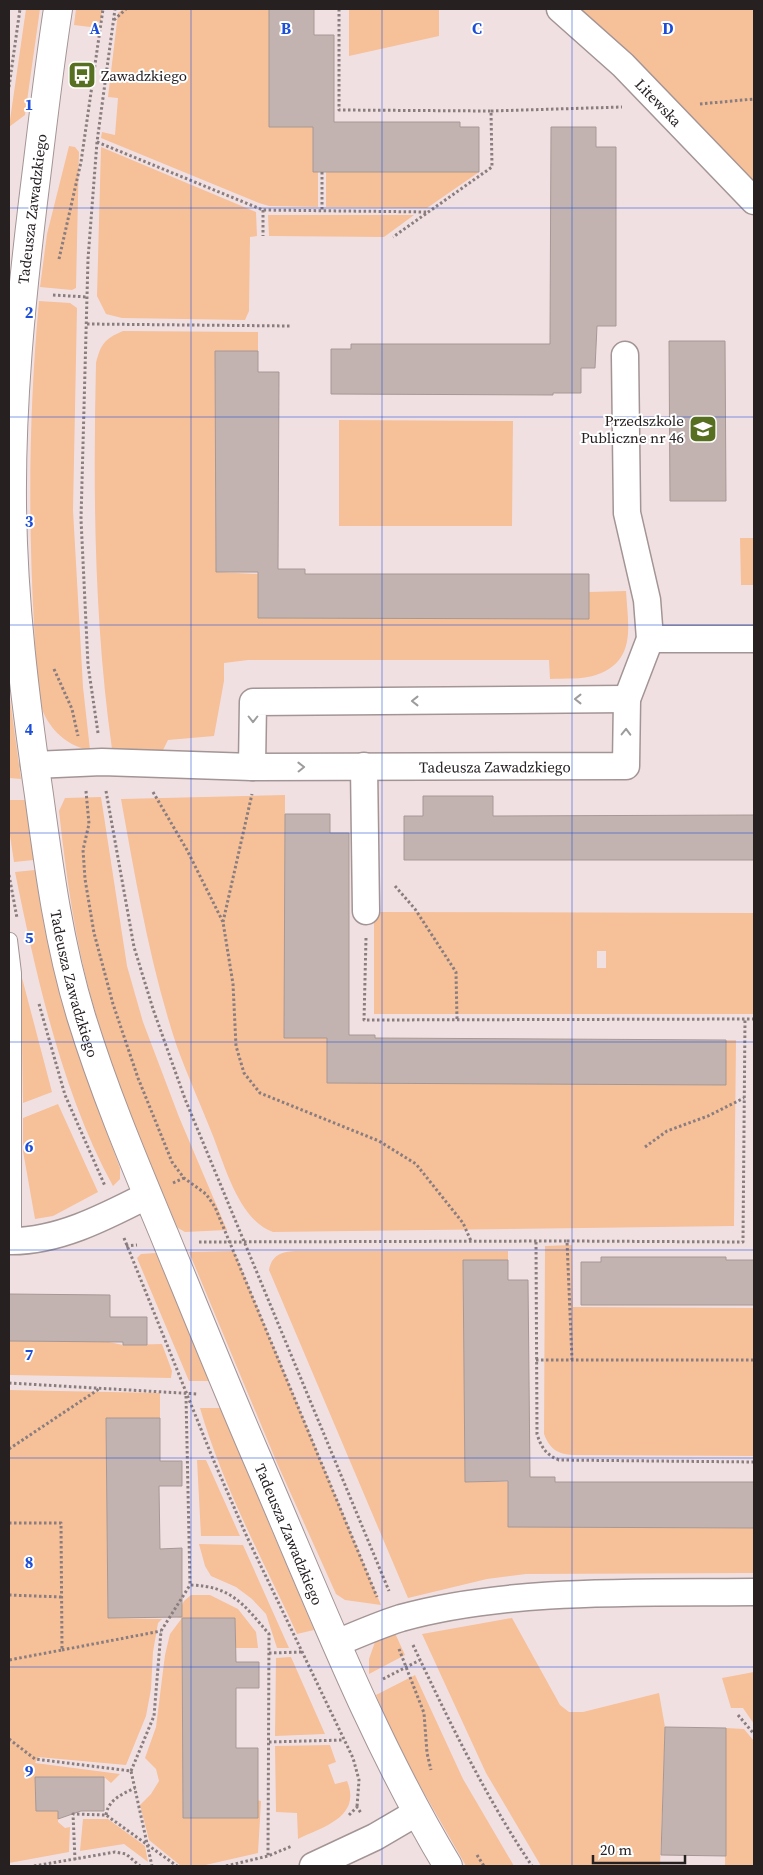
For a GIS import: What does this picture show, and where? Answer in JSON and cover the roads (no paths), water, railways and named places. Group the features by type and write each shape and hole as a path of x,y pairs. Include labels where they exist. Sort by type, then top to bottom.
{"street":[{"name":"Tadeusza Zawadzkiego","path":"58,9 48,72 17,354 12,503 12,589 34,765 57,915 80,1013 108,1095 148,1195 358,1693 416,1813 448,1866"},
{"name":"Litewska","path":"560,9 623,65 754,201"},
{"path":"253,778 253,702 626,699 650,639 647,600 626,513 625,356"},
{"path":"650,639 754,639"},
{"name":"Tadeusza Zawadzkiego","path":"34,765 92,762 253,778 364,766 626,766 626,699"},
{"path":"364,766 366,911"},
{"path":"12,1241 50,1236 117,1210 148,1195"},
{"path":"337,1643 394,1621 474,1604 542,1597 641,1592 754,1592"},
{"path":"314,1866 350,1850 416,1813"}],"lane":[{"path":"10,940 14,973 12,1241"}],"place":[{"name":"Zawadzkiego","path":"82,75"},
{"name":"Przedszkole Publiczne nr 46","path":"703,429"}]}
